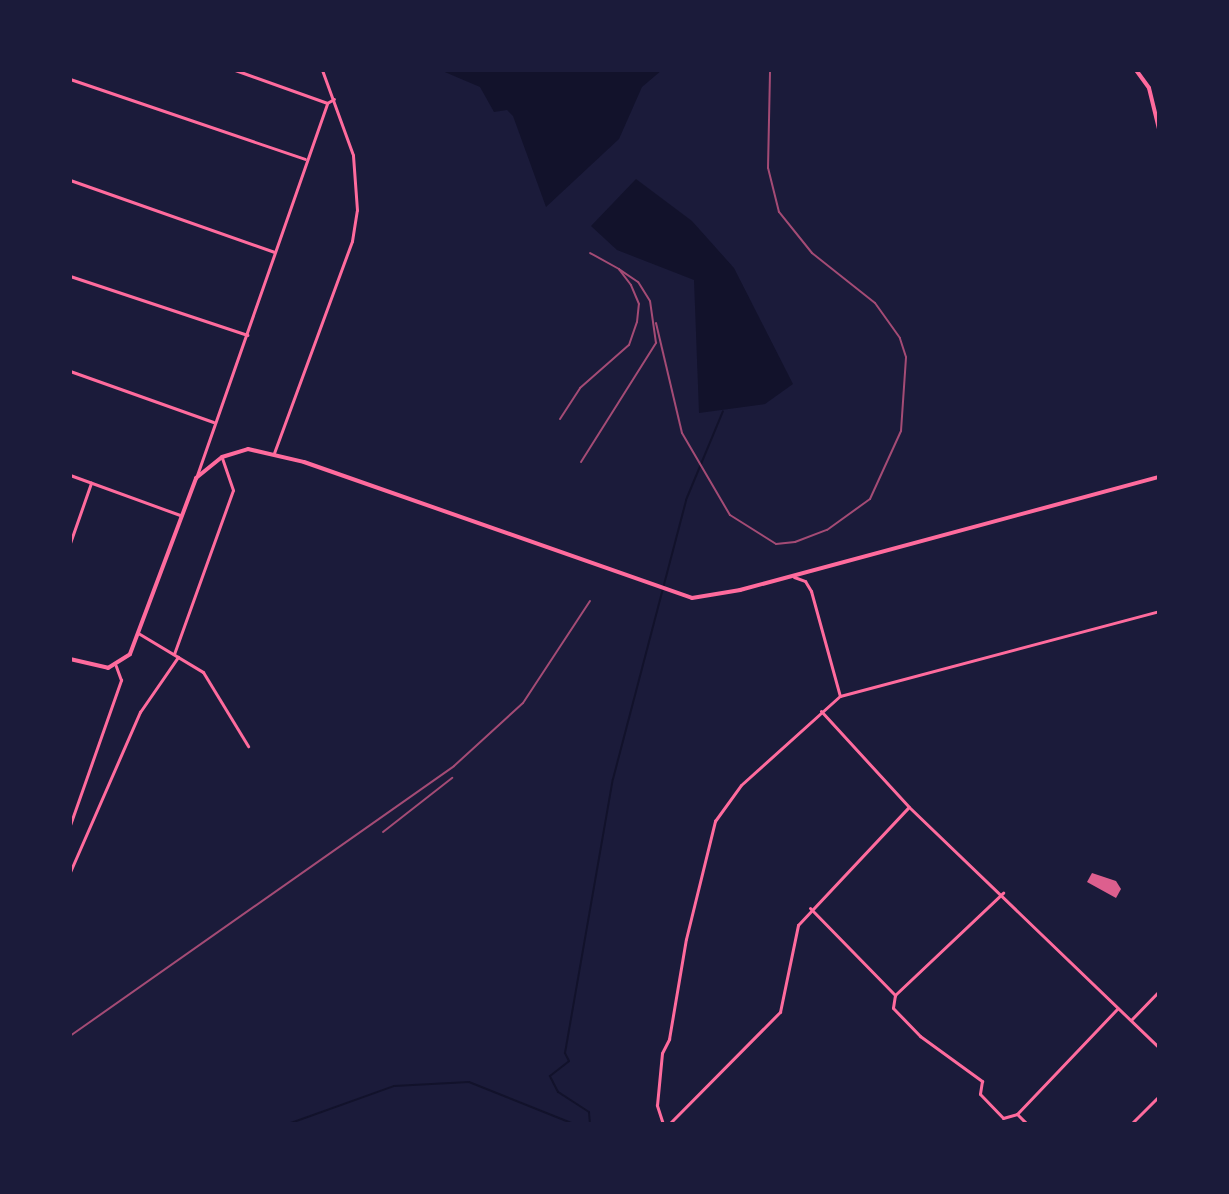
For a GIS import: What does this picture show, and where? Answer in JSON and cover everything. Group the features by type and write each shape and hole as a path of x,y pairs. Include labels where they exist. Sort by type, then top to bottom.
{"street":[{"path":"235,70 327,103"},
{"path":"274,453 355,227 356,171 322,70"},
{"path":"1136,70 1149,88 1159,129"},
{"path":"70,79 305,159"},
{"path":"70,659 97,668 116,666 130,654 276,253 305,159 327,103 334,99"},
{"path":"70,180 276,253"},
{"path":"70,276 247,335"},
{"path":"70,371 214,423"},
{"path":"196,478 222,457 248,449 274,453 670,593 705,598 1159,477"},
{"path":"70,872 135,721 176,655 233,490 222,457"},
{"path":"70,475 180,515"},
{"path":"70,543 91,483"},
{"path":"792,576 805,581 811,591 840,696"},
{"path":"663,1124 657,1105 662,1053 715,821 741,785 840,696 1159,611"},
{"path":"138,633 203,672 248,746"},
{"path":"70,825 121,680 116,666"},
{"path":"821,711 909,807 1003,893 1159,1048"},
{"path":"669,1124 780,1012 794,936 810,908 909,807"},
{"path":"1003,893 895,995 893,1008 920,1036 982,1081 980,1094 1003,1118 1017,1114 1119,1007"},
{"path":"810,908 895,995"},
{"path":"1131,1020 1159,991"},
{"path":"1131,1124 1159,1096"},
{"path":"1017,1114 1027,1124"}],"shaded area":[{"path":"440,70 662,70 642,87 619,139 546,207 513,116 507,110 494,112 480,87"},
{"path":"636,179 692,221 734,268 793,384 765,404 699,413 694,280 617,250 591,226"}],"building":[{"path":"1092,873 1116,881 1121,889 1116,898 1087,882"}],"waterway":[{"path":"590,1124 589,1112 558,1092 550,1076 569,1061 565,1053 613,779 686,500 723,411"},
{"path":"288,1124 394,1086 469,1082 574,1124"}],"railway":[{"path":"656,323 682,433 730,515 776,544 795,542 827,530 870,499 901,431 906,357 900,338 875,303 812,253 779,212 768,168 770,70"},
{"path":"560,419 580,388 629,345 637,322 639,304 631,285 619,269 590,253"},
{"path":"581,462 656,343 650,301 638,282 619,269"},
{"path":"70,1036 454,766 523,703 590,601"},
{"path":"383,832 452,778"}]}
